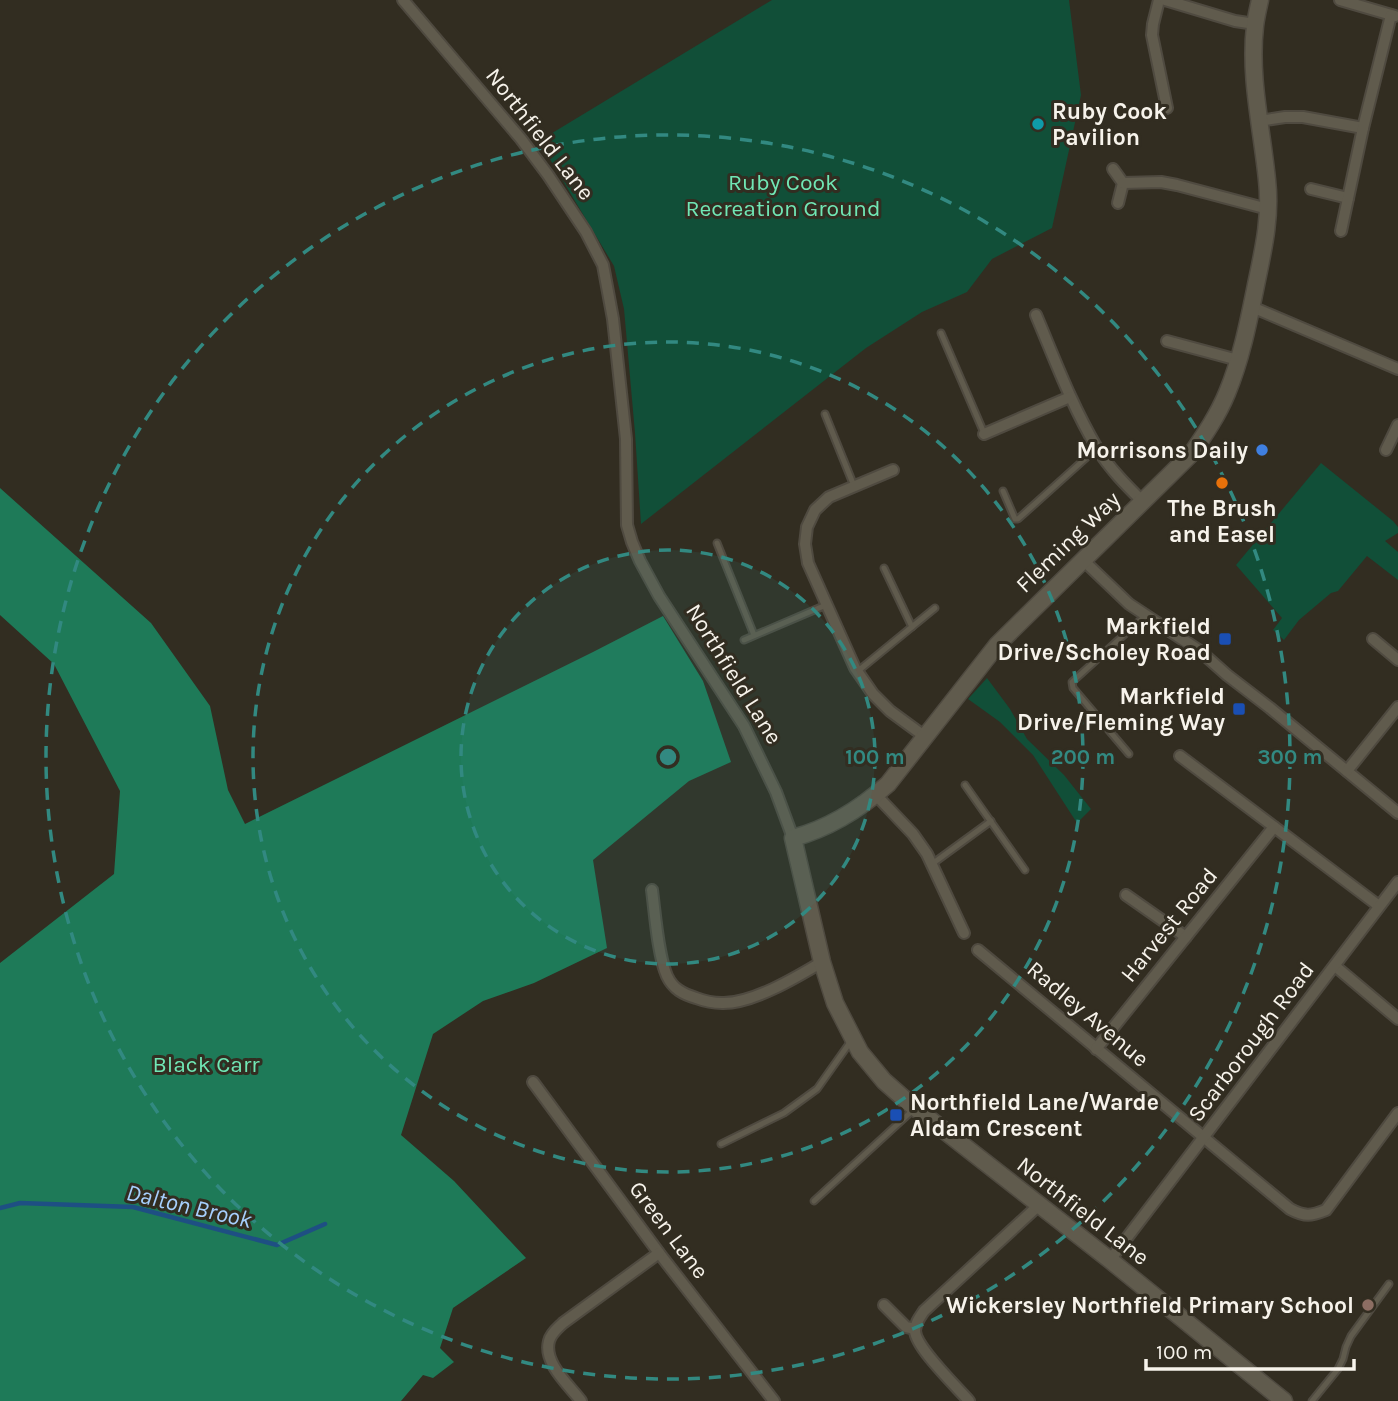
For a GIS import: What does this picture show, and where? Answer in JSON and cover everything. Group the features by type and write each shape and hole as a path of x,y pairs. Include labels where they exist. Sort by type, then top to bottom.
{"street":[{"name":"Northfield Lane","path":"403,0 521,139 586,232 603,265 613,319 626,439 627,526 632,542 659,596 744,726 776,792 793,838 822,962 835,1003 860,1052 884,1081 915,1107 1284,1401"},
{"path":"1159,0 1152,35 1167,108"},
{"path":"1165,0 1235,21 1255,24"},
{"name":"Fleming Way","path":"793,838 816,832 836,821 876,795 888,783 997,645 1192,453 1220,407 1238,360 1266,240 1268,181 1254,79 1255,24 1261,0"},
{"path":"1340,0 1395,16 1363,128 1341,231"},
{"path":"1259,121 1303,117 1363,128"},
{"path":"1113,169 1123,183 1118,203"},
{"path":"1123,183 1161,182 1268,209"},
{"path":"1311,189 1348,198"},
{"path":"1252,307 1398,369"},
{"path":"1036,316 1070,397 1097,448 1123,482 1142,501"},
{"path":"1167,341 1238,360"},
{"path":"984,434 1070,397"},
{"path":"1386,450 1398,425"},
{"path":"893,470 829,497 816,510 807,527 805,544 808,563 858,671 873,694 890,711 924,736"},
{"path":"1083,560 1114,591 1200,651 1398,813"},
{"path":"1373,639 1398,660"},
{"path":"1348,771 1394,721 1398,707"},
{"path":"1180,756 1379,906"},
{"path":"876,795 913,834 932,864 964,933"},
{"name":"Harvest Road","path":"1096,1049 1273,827"},
{"name":"Scarborough Road","path":"1110,1260 1398,882"},
{"path":"652,890 666,974 672,986 684,994 705,1001 737,1002 785,984 822,962"},
{"path":"1126,895 1186,937"},
{"name":"Radley Avenue","path":"978,950 1290,1209 1300,1214 1313,1215 1326,1210 1398,1112"},
{"path":"1335,966 1398,1019"},
{"name":"Green Lane","path":"533,1082 659,1253 774,1401"},
{"path":"969,1401 921,1347 915,1329 917,1321 924,1311 1039,1205"},
{"path":"581,1401 553,1365 549,1341 563,1322 659,1253"},
{"path":"884,1306 906,1327 915,1329"}],"lane":[{"path":"941,333 984,434"},
{"path":"825,414 854,486"},
{"path":"1003,491 1018,520 1097,448"},
{"path":"718,543 754,635"},
{"path":"884,568 912,627"},
{"path":"744,639 827,605"},
{"path":"858,671 935,608"},
{"path":"1129,754 1073,688 1072,681 1146,615"},
{"path":"965,785 1025,870"},
{"path":"932,864 990,821"},
{"path":"721,1144 784,1113 817,1089 853,1039"},
{"path":"814,1201 915,1107"},
{"path":"1312,1401 1338,1369 1351,1336 1389,1284"}],"green space":[{"name":"Ruby Cook Recreation Ground","path":"772,0 1069,0 1081,95 1052,228 992,259 967,292 922,312 866,348 641,524 624,309 614,266 539,141"},
{"path":"1321,463 1398,527 1398,533 1385,541 1398,552 1398,580 1367,556 1338,591 1331,593 1299,620 1284,640 1273,630 1282,618 1236,565"},
{"name":"Black Carr","path":"0,488 151,623 210,706 228,790 245,824 663,616 703,681 731,762 689,781 593,860 607,948 534,983 483,1001 433,1034 401,1135 454,1181 526,1258 453,1308 440,1348 454,1362 433,1378 423,1375 401,1401 0,1401 0,963 114,874 120,791 54,664 0,615"},
{"path":"987,678 1010,709 1027,739 1064,775 1091,809 1077,823 1033,755 1000,722 968,699"}],"waterway":[{"name":"Dalton Brook","path":"0,1208 20,1203 133,1207 277,1245 325,1224"}],"place":[{"name":"Ruby Cook Pavilion","path":"1038,124"},
{"name":"Morrisons Daily","path":"1262,450"},
{"name":"The Brush and Easel","path":"1222,483"},
{"name":"Markfield Drive/Scholey Road","path":"1225,639"},
{"name":"Markfield Drive/Fleming Way","path":"1239,709"},
{"name":"Northfield Lane/Warde Aldam Crescent","path":"896,1115"},
{"name":"Wickersley Northfield Primary School","path":"1368,1305"}]}
